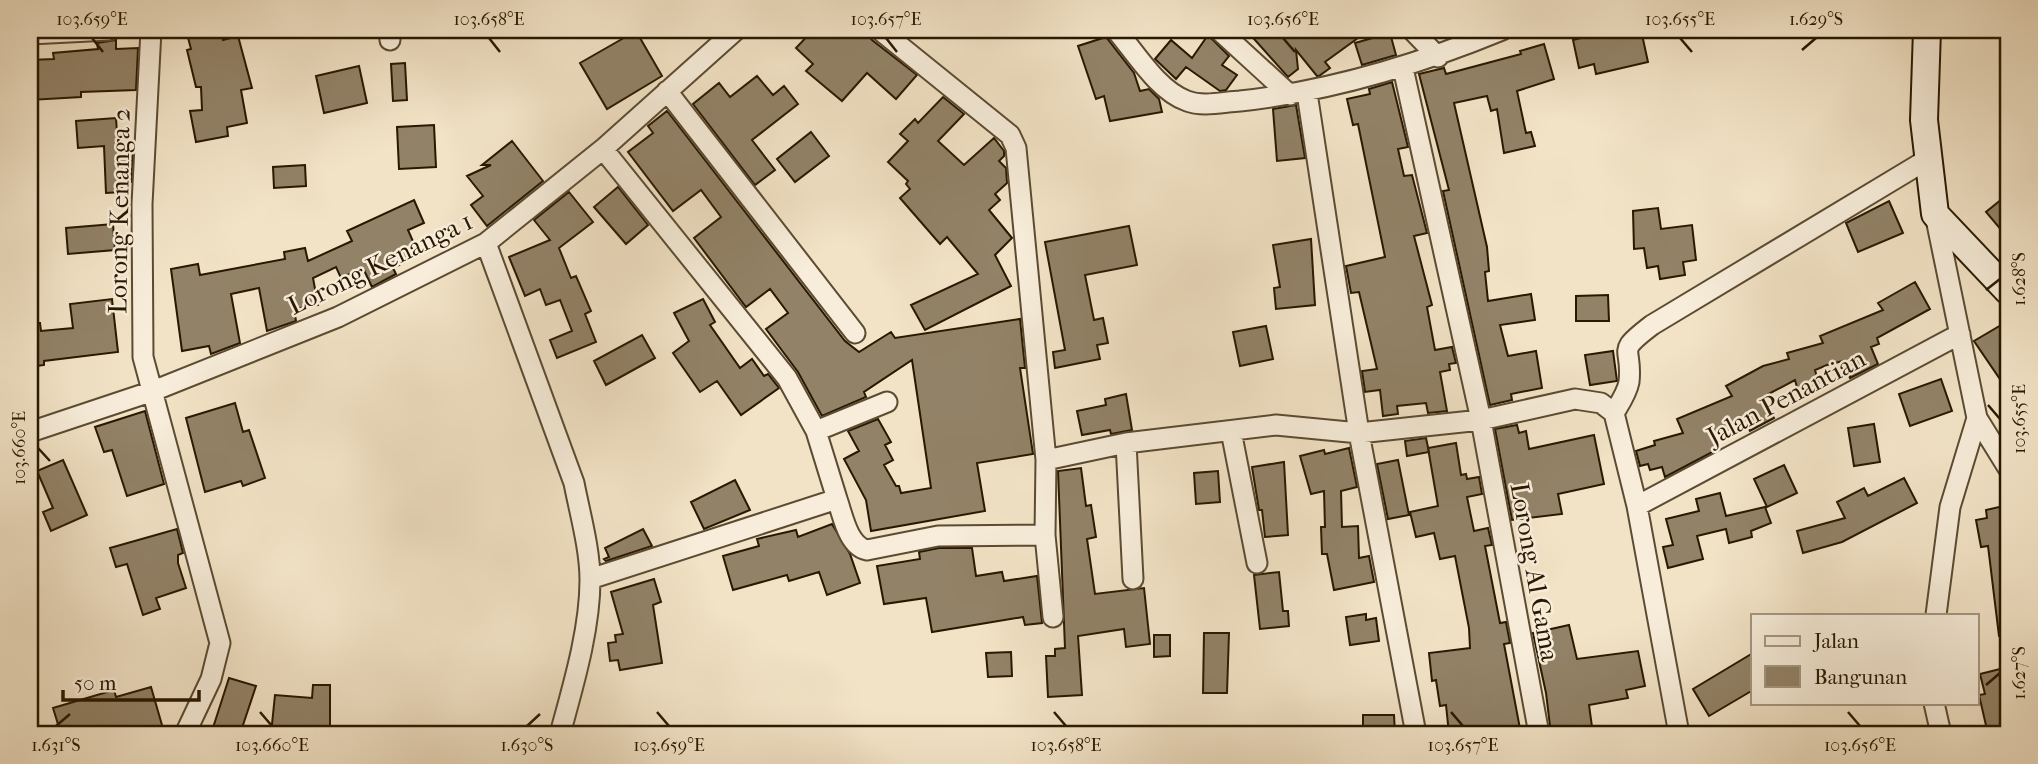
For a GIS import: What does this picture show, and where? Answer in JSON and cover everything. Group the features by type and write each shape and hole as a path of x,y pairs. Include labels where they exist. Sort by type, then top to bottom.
{"street":[{"path":"30,34 109,30"},
{"name":"Lorong Kenanga 2","path":"151,30 142,218 143,357 219,643 211,679 185,734"},
{"name":"Lorong Kenanga 1","path":"30,432 153,391 338,317 486,243 603,149 736,30"},
{"path":"880,30 1010,135 1016,148 1046,460 1045,535 1053,617"},
{"path":"1116,30 1169,92 1187,102 1204,104 1299,94 1438,57 1502,30"},
{"path":"1219,30 1299,94 1416,734"},
{"path":"1412,30 1438,57"},
{"path":"1927,30 1924,120 1935,214 1977,418 2008,468"},
{"name":"Lorong Al Gama","path":"1403,68 1480,420 1539,734"},
{"path":"667,91 855,333"},
{"path":"603,149 787,378 817,431 837,499 853,542 859,549 867,550 938,536 1045,535"},
{"path":"1614,413 1627,390 1629,373 1626,351 1632,340 1663,318 1928,159"},
{"path":"1935,214 2008,291"},
{"path":"486,243 574,484 590,579 583,634 560,734"},
{"name":"Jalan Penantian","path":"1637,506 1960,334"},
{"path":"1046,460 1126,443 1276,425 1359,433 1480,420 1575,398 1601,403 1614,413 1637,506 1679,734"},
{"path":"817,431 887,402"},
{"path":"1936,614 1950,508 1977,418"},
{"path":"1231,431 1257,563"},
{"path":"1126,443 1133,579"},
{"path":"590,579 837,499"},
{"path":"1934,704 1941,734"}],"building":[{"path":"186,30 220,30 223,40 238,36 252,88 241,90 247,123 227,127 228,136 196,142 190,111 202,110 201,87 196,87 187,50 191,49"},
{"path":"813,30 865,30 872,40 917,75 896,99 867,73 842,101 806,71 813,64 796,48"},
{"path":"1246,30 1369,30 1325,62 1330,68 1319,76 1296,50 1298,69 1288,77"},
{"path":"1588,30 1641,30 1648,62 1596,74 1594,64 1579,68 1573,40 1589,36"},
{"path":"636,31 662,76 607,109 580,63"},
{"path":"1390,33 1396,55 1362,65 1355,43"},
{"path":"1208,35 1229,56 1222,65 1237,75 1226,90 1220,91 1186,67 1176,79 1155,59 1171,40 1192,58"},
{"path":"1106,37 1134,73 1140,91 1149,89 1159,99 1162,112 1110,121 1104,96 1096,99 1078,46"},
{"path":"116,40 116,49 138,48 136,90 81,92 81,97 30,100 30,60 54,59 53,53 98,49 97,43"},
{"path":"1544,44 1554,79 1517,91 1526,133 1531,132 1535,146 1504,153 1497,109 1491,111 1487,96 1454,103 1487,247 1489,271 1485,272 1488,301 1531,294 1535,320 1500,325 1508,356 1536,351 1542,388 1511,394 1512,400 1490,405 1443,191 1449,190 1419,74 1444,68 1446,74 1521,54 1520,51"},
{"path":"405,63 407,100 393,101 391,64"},
{"path":"359,66 367,103 324,113 316,76"},
{"path":"757,76 773,95 784,86 798,104 752,140 775,170 755,185 693,104 719,83 730,97"},
{"path":"1392,82 1408,147 1398,149 1404,176 1412,175 1427,233 1414,236 1432,305 1427,307 1435,350 1452,347 1456,363 1449,364 1450,370 1440,372 1447,411 1428,413 1426,403 1397,406 1398,414 1383,416 1380,390 1365,392 1362,371 1377,369 1359,292 1351,293 1346,266 1385,257 1358,124 1353,125 1347,99 1370,94 1369,89"},
{"path":"943,97 964,114 938,141 964,165 994,138 1004,151 1004,156 999,161 1006,168 1007,183 995,194 1000,200 989,210 1012,238 995,255 1011,286 925,330 911,305 978,274 947,237 940,244 900,198 910,189 906,184 908,181 888,162 908,141 900,134 915,119 918,123"},
{"path":"1296,105 1305,158 1277,161 1273,109"},
{"path":"667,111 845,341 859,352 891,332 895,338 1020,319 1025,368 1020,368 1033,454 977,463 985,511 871,531 866,500 844,459 859,451 848,431 878,419 891,442 885,445 893,460 884,465 901,493 931,488 912,360 864,392 866,397 822,416 798,372 766,329 788,313 770,289 746,307 694,238 721,217 701,190 673,211 628,152 653,133 648,126"},
{"path":"116,118 118,148 133,148 131,182 122,182 122,192 106,193 104,146 78,148 76,121"},
{"path":"434,125 436,167 399,169 397,127"},
{"path":"811,132 829,156 795,182 777,159"},
{"path":"512,141 543,181 487,226 471,205 483,196 467,176 491,165 482,165"},
{"path":"305,165 306,186 274,188 273,167"},
{"path":"618,187 648,225 626,244 594,207"},
{"path":"569,192 593,222 559,248 571,278 576,276 591,311 585,314 596,342 557,358 550,340 572,331 560,300 546,305 540,289 525,296 509,257 550,240 534,220"},
{"path":"2008,194 2008,238 1986,212"},
{"path":"414,200 424,223 408,230 419,255 393,268 396,274 372,287 363,268 341,278 336,267 313,278 318,305 294,309 296,321 267,331 259,288 231,294 240,343 211,354 209,346 182,351 171,269 198,264 200,275 285,259 284,252 305,248 308,261 352,241 347,231"},
{"path":"1889,201 1903,233 1858,252 1846,223"},
{"path":"1658,208 1661,229 1692,225 1696,260 1683,262 1685,275 1660,279 1658,266 1647,268 1644,248 1634,249 1633,211"},
{"path":"113,224 115,250 68,254 66,228"},
{"path":"1129,226 1137,265 1085,275 1094,320 1103,318 1108,343 1097,345 1100,359 1055,368 1053,352 1065,350 1045,242"},
{"path":"1311,239 1315,305 1276,309 1274,288 1280,287 1273,245"},
{"path":"1915,282 1930,309 1877,338 1879,344 1871,347 1878,364 1850,378 1843,361 1827,365 1815,370 1820,389 1799,395 1795,380 1763,397 1774,418 1750,431 1746,423 1714,435 1720,448 1665,477 1662,467 1650,470 1648,464 1640,466 1636,451 1655,445 1654,441 1683,433 1677,419 1732,396 1726,386 1763,366 1789,359 1787,353 1823,343 1820,336 1883,310 1878,303"},
{"path":"1608,295 1609,321 1576,321 1576,296"},
{"path":"112,299 118,352 44,361 44,365 30,367 30,323 40,323 41,331 73,328 70,304"},
{"path":"703,299 715,322 710,325 740,368 752,359 764,376 768,374 779,388 741,415 717,381 700,392 673,353 689,341 674,313"},
{"path":"2008,321 2008,391 1974,341"},
{"path":"1266,326 1273,359 1240,366 1233,332"},
{"path":"642,335 655,358 606,385 594,361"},
{"path":"1613,351 1617,381 1590,385 1585,355"},
{"path":"1941,379 1952,411 1910,426 1899,394"},
{"path":"1126,394 1132,430 1111,434 1110,430 1082,435 1077,411 1106,405 1105,399"},
{"path":"235,403 243,432 249,430 265,478 243,486 241,481 205,492 186,418"},
{"path":"145,411 164,484 127,496 112,450 104,452 95,427"},
{"path":"1874,424 1880,462 1854,466 1848,428"},
{"path":"1517,425 1519,433 1526,431 1529,449 1594,435 1604,484 1558,494 1562,514 1512,520 1495,429"},
{"path":"1426,438 1429,452 1407,456 1405,441"},
{"path":"1456,443 1461,475 1466,474 1467,479 1479,477 1482,494 1467,497 1474,531 1488,528 1492,545 1485,546 1500,623 1506,622 1510,643 1504,644 1521,734 1449,734 1446,705 1440,706 1436,680 1432,681 1429,653 1470,648 1469,628 1455,556 1440,559 1434,533 1416,537 1410,512 1438,506 1428,448"},
{"path":"1349,448 1357,487 1341,491 1342,527 1358,526 1359,558 1369,556 1374,582 1334,590 1327,554 1322,554 1321,527 1325,527 1324,491 1311,494 1300,456"},
{"path":"63,460 87,515 51,531 43,512 53,508 37,471"},
{"path":"1398,460 1409,515 1388,519 1377,464"},
{"path":"1284,462 1288,535 1265,537 1252,467"},
{"path":"1784,465 1797,493 1767,507 1754,479"},
{"path":"1081,468 1086,506 1091,505 1096,537 1087,539 1095,594 1144,588 1150,644 1126,647 1124,629 1078,636 1082,695 1048,697 1046,656 1055,656 1055,649 1065,648 1058,471"},
{"path":"1218,471 1220,502 1196,504 1194,473"},
{"path":"1904,478 1917,503 1842,542 1803,553 1797,531 1845,518 1837,502 1864,488 1868,496"},
{"path":"735,480 750,510 704,529 691,502"},
{"path":"1720,493 1726,516 1765,507 1771,523 1751,531 1752,537 1729,543 1726,529 1697,536 1703,559 1668,568 1663,547 1673,545 1666,519 1699,511 1696,499"},
{"path":"2008,505 2008,635 1999,636 1988,546 1981,547 1976,520 1987,518 1986,510"},
{"path":"832,524 850,554 860,583 827,595 819,572 789,581 787,575 733,590 723,556 759,546 757,539 796,530 798,537"},
{"path":"177,529 183,553 178,555 178,563 186,588 156,598 160,609 143,615 127,564 116,567 110,548"},
{"path":"643,529 652,546 606,561 604,559 609,557 605,548"},
{"path":"939,548 972,548 976,576 1002,572 1004,581 1037,576 1042,623 1025,625 1023,617 932,632 926,598 884,604 877,566 920,559 919,552"},
{"path":"1279,572 1283,611 1288,611 1289,626 1260,629 1254,575"},
{"path":"654,579 661,602 653,605 662,663 620,670 618,660 610,661 608,643 616,642 615,635 623,634 611,592"},
{"path":"1366,614 1366,620 1376,618 1379,641 1350,645 1346,617"},
{"path":"1569,625 1577,659 1638,651 1645,686 1626,690 1628,698 1589,705 1593,734 1551,734 1546,693 1533,633"},
{"path":"1204,633 1229,633 1227,693 1203,693"},
{"path":"1154,635 1170,635 1170,656 1154,657"},
{"path":"1011,652 1012,676 988,677 986,653"},
{"path":"1751,654 1751,691 1709,716 1693,689"},
{"path":"2008,667 2008,734 1988,734 1979,695 1985,694 1980,674"},
{"path":"229,678 256,686 240,734 211,734"},
{"path":"313,685 330,685 330,734 271,734 275,695 312,698"},
{"path":"151,687 164,732 61,734 53,708 114,690 116,697"},
{"path":"1363,715 1394,715 1395,734 1363,734"}]}
